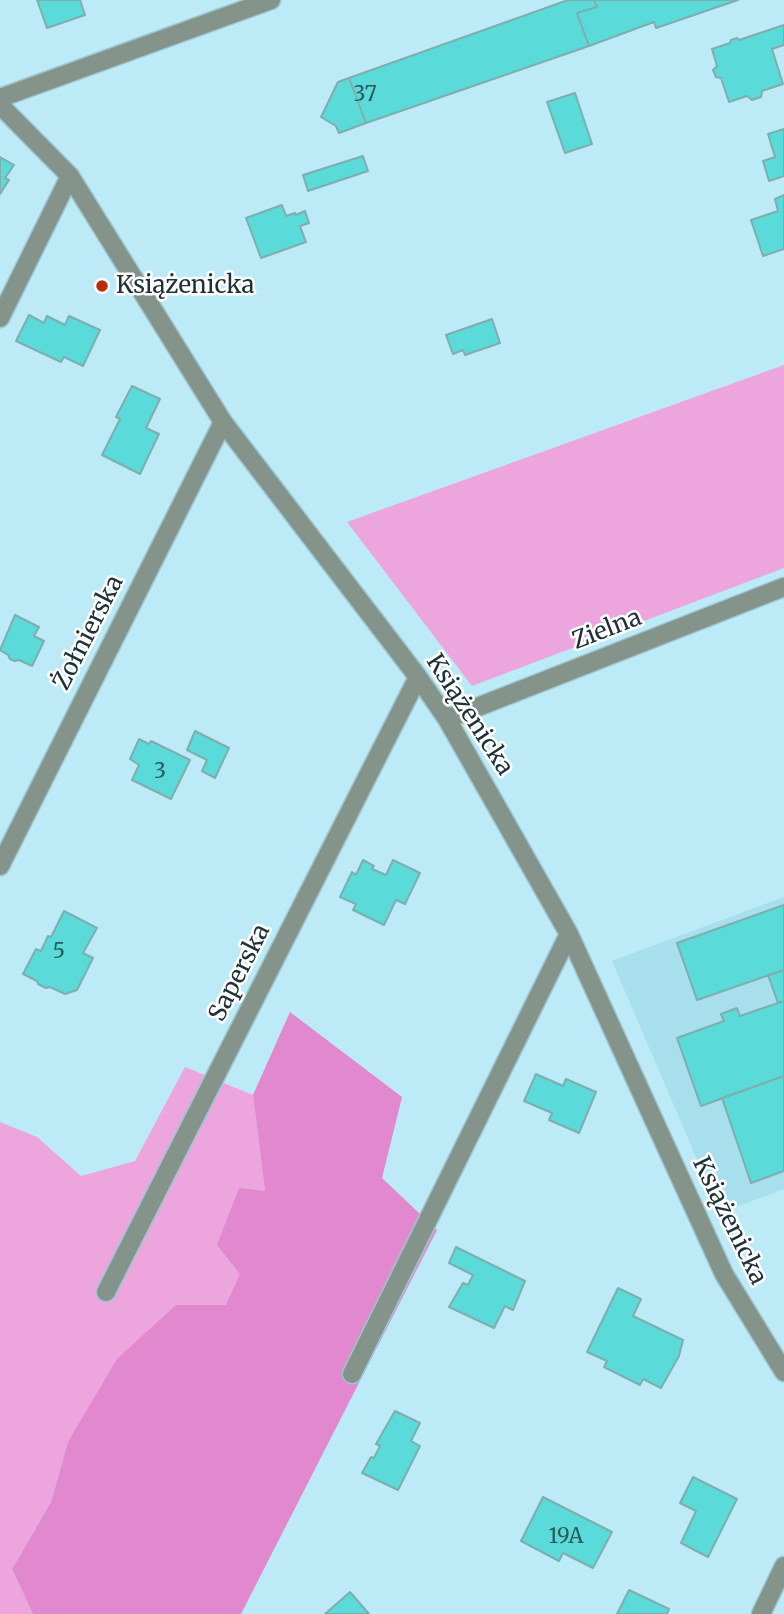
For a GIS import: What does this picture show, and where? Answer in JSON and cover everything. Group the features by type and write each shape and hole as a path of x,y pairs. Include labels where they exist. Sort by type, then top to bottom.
{"street":[{"path":"0,98 271,0"},
{"name":"Książenicka","path":"0,105 70,176 223,422 418,677 447,719 569,934 724,1274 784,1372"},
{"path":"0,318 70,176"},
{"name":"Żołnierska","path":"0,866 223,422"},
{"name":"Zielna","path":"447,719 784,587"},
{"name":"Saperska","path":"106,1292 418,677"},
{"path":"352,1374 569,934"},
{"path":"761,1614 784,1566"}],"shaded area":[{"path":"784,365 784,568 472,686 347,522"},
{"path":"784,897 784,1189 720,1213 612,961"},
{"path":"290,1012 402,1097 382,1178 437,1230 241,1614 33,1614 12,1569 51,1502 68,1442 117,1359 176,1305 226,1305 240,1274 217,1245 239,1188 265,1191 253,1095"},
{"path":"185,1067 253,1095 265,1191 228,1316 68,1442 51,1502 12,1569 33,1614 0,1614 0,1122 37,1137 81,1176 135,1161"}],"building":[{"path":"37,0 80,0 85,15 47,28"},
{"path":"568,0 594,0 597,7 577,13 589,46 366,123 349,78"},
{"path":"594,0 738,0 656,28 654,22 589,46 577,13 597,7"},
{"path":"784,25 784,45 772,49 783,84 762,91 761,97 752,100 747,96 729,102 721,78 716,77 713,70 717,66 712,49 737,38 739,40"},
{"path":"349,78 366,123 339,133 336,126 321,117 338,82"},
{"path":"575,93 592,144 565,153 547,102"},
{"path":"784,129 784,176 769,181 763,161 775,157 768,134"},
{"path":"363,156 368,171 308,191 303,175"},
{"path":"0,157 14,165 5,178 9,180 0,194"},
{"path":"784,195 784,249 763,256 751,220 778,211 775,199"},
{"path":"282,205 286,216 305,211 309,223 300,226 306,242 261,258 246,218"},
{"path":"29,315 44,323 47,316 65,325 69,316 100,330 83,366 64,357 61,362 16,341"},
{"path":"492,319 500,343 465,355 463,350 453,354 446,335"},
{"path":"132,386 160,399 146,428 159,434 140,474 102,455 120,419 116,417"},
{"path":"15,615 39,627 34,636 44,641 32,666 10,659 0,650"},
{"path":"195,731 229,748 215,778 202,771 207,760 187,750"},
{"path":"139,739 149,744 151,741 190,760 171,799 132,780 139,765 130,759"},
{"path":"363,860 374,866 372,869 386,875 393,860 420,873 405,904 396,900 384,925 353,910 356,904 340,897 352,872 356,875"},
{"path":"784,905 784,970 697,1000 677,943"},
{"path":"64,911 97,928 83,953 93,958 77,990 65,994 50,987 46,988 23,974 36,949 41,951 48,936 51,937"},
{"path":"784,970 784,1001 778,1003 768,975"},
{"path":"784,1001 784,1076 701,1106 677,1038 724,1021 721,1014 737,1008 740,1016"},
{"path":"536,1074 563,1086 566,1079 596,1092 579,1133 549,1120 552,1113 524,1101"},
{"path":"784,1076 784,1171 751,1183 722,1098"},
{"path":"456,1247 525,1281 513,1310 505,1306 494,1328 449,1307 463,1283 468,1285 473,1275 449,1263"},
{"path":"618,1288 641,1299 633,1316 683,1340 679,1356 661,1388 643,1379 640,1385 604,1367 607,1361 587,1352"},
{"path":"395,1411 420,1423 411,1441 420,1446 398,1490 362,1473 371,1457 374,1458 380,1446 376,1444"},
{"path":"693,1477 737,1499 708,1557 681,1543 696,1511 680,1503"},
{"path":"543,1497 612,1532 593,1568 563,1553 559,1561 521,1541"},
{"path":"629,1590 669,1609 667,1614 617,1614"},
{"path":"350,1592 369,1614 325,1614"}],"place":[{"name":"Książenicka","path":"102,286"}]}
